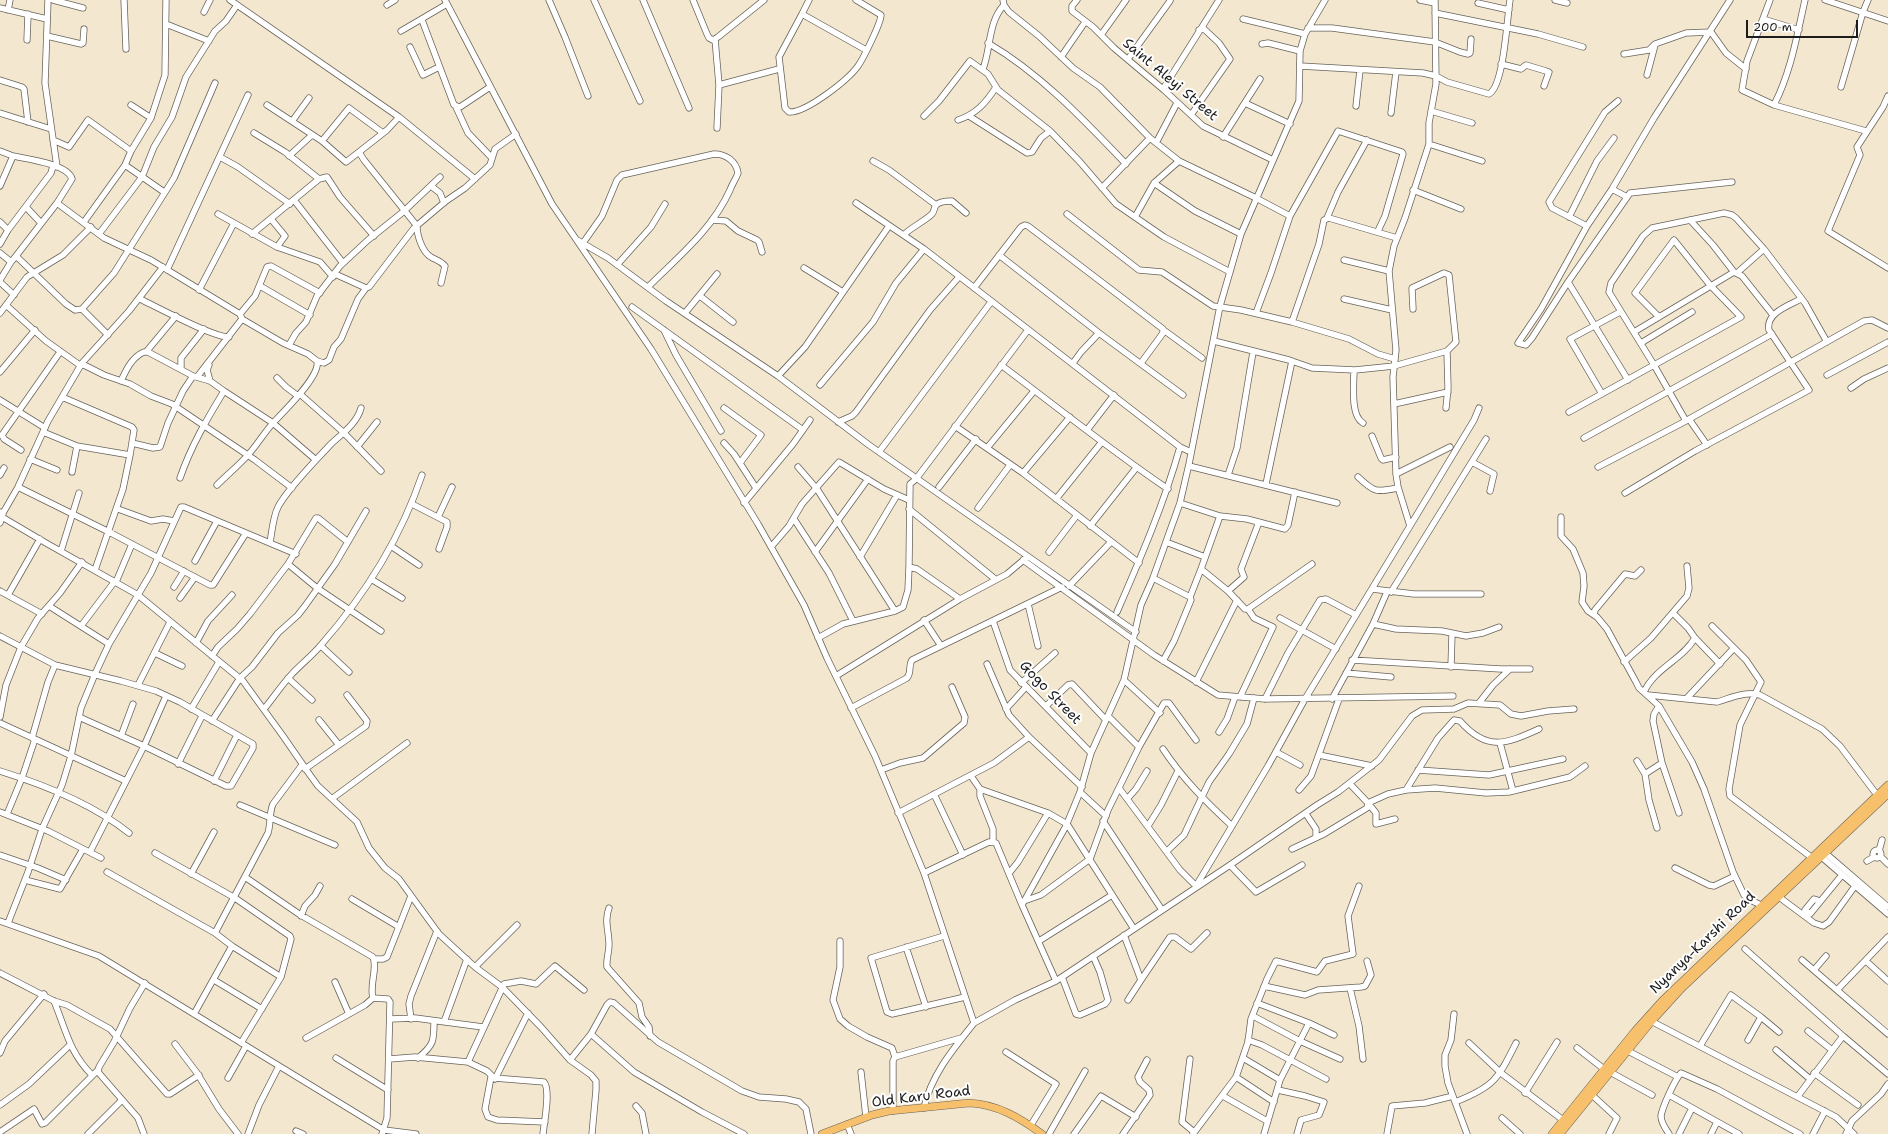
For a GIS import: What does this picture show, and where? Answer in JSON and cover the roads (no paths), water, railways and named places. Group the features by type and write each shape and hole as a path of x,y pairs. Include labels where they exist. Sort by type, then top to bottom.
{"main road":[{"name":"Nyanya-Karshi Road","path":"1552,1134 1649,1020 1779,897 1819,854 1888,785"},
{"name":"Nyanya-Karshi Road","path":"1560,1134 1592,1095 1607,1070 1628,1051 1662,1001 1761,905 1888,794"},
{"name":"Old Karu Road","path":"822,1134 866,1117 893,1111 968,1103 981,1104 1001,1109 1042,1134"}],"street":[{"path":"8,10 10,0"},
{"path":"0,244 8,230 55,166 52,129 45,83 48,0"},
{"path":"53,0 83,8"},
{"path":"124,0 126,49"},
{"path":"84,222 125,165 131,151 151,118 164,82 166,0"},
{"path":"204,12 210,0"},
{"path":"230,0 399,117 475,179"},
{"path":"387,4 395,0"},
{"path":"549,0 588,96"},
{"path":"594,0 640,101"},
{"path":"642,0 689,108"},
{"path":"693,0 709,38 715,39 764,0"},
{"path":"809,0 779,57 779,69 785,108 789,112 793,113 819,100 854,71 866,50 881,15 856,0"},
{"name":"Saint Aleyi Street","path":"1077,0 1071,9 1203,126 1273,160"},
{"path":"1101,35 1126,0"},
{"path":"1163,89 1219,0"},
{"path":"1023,903 1067,824 1081,790 1091,752 1124,680 1136,632 1141,604 1153,578 1180,503 1189,466 1220,306 1241,234 1300,98 1300,51 1304,34 1325,0"},
{"path":"1410,526 1398,488 1396,474 1394,404 1395,359 1389,270 1397,238 1429,144 1429,123 1436,84 1435,1 1420,0"},
{"path":"1300,66 1424,73 1436,76 1447,82 1489,94 1496,84 1501,64 1510,0"},
{"path":"1555,0 1567,3"},
{"path":"1730,0 1654,118 1612,189 1587,226 1541,309 1518,343 1526,346 1568,282 1630,193 1732,182"},
{"path":"1770,0 1746,69 1742,90 1774,105 1866,131"},
{"path":"1774,105 1782,89 1799,30 1805,0"},
{"path":"1825,0 1888,21"},
{"path":"1841,87 1863,12 1868,0"},
{"path":"1128,59 1170,1"},
{"path":"401,30 422,20 446,2 552,204 651,349 771,547 804,605 880,770 924,874 974,1023"},
{"path":"983,69 987,56 988,43 1003,2"},
{"path":"1003,2 1009,12 1073,68 1100,87 1150,138 1179,161 1290,216"},
{"path":"1478,3 1509,10"},
{"path":"99,234 142,177 154,147 172,117 186,77 215,31 226,21 237,5"},
{"path":"0,8 47,19"},
{"path":"28,14 28,40"},
{"path":"802,14 866,50"},
{"path":"1435,14 1507,27 1583,47"},
{"path":"1243,19 1304,34"},
{"path":"1763,19 1799,30"},
{"path":"422,20 452,103 456,107 468,133 492,158"},
{"path":"1061,57 1086,22"},
{"path":"166,24 209,41"},
{"path":"1308,28 1332,28 1436,42 1468,54 1470,53 1471,39"},
{"path":"47,36 81,44 83,42 84,29"},
{"path":"1190,114 1230,59 1216,39 1204,29 1200,30"},
{"path":"1624,54 1649,50 1655,44 1686,33 1710,32"},
{"path":"1710,32 1726,53 1746,69"},
{"path":"715,39 719,85 717,128"},
{"path":"988,43 1013,58 1046,86 1126,164"},
{"path":"1262,44 1268,43 1300,51"},
{"path":"1647,75 1655,44"},
{"path":"410,47 423,75 439,67"},
{"path":"924,116 939,101 970,61 983,69 996,87 1050,131 1080,162 1116,204 1164,236 1230,272"},
{"path":"1501,64 1521,69 1526,65 1548,72 1544,86"},
{"path":"719,85 779,69"},
{"path":"1356,106 1360,70"},
{"path":"1391,113 1396,72"},
{"path":"1223,137 1260,79"},
{"path":"0,80 24,89 28,122"},
{"path":"82,309 114,273 174,178 215,83"},
{"path":"456,107 460,107 490,87"},
{"path":"958,120 969,116 985,104 996,87"},
{"path":"0,523 2,514 18,487 44,430 81,365 140,299 165,268 220,157 248,95"},
{"path":"1888,96 1883,107 1857,147 1860,154 1828,231 1888,268"},
{"path":"293,120 309,98"},
{"path":"1587,226 1552,208 1549,202 1605,112 1618,101"},
{"path":"1156,143 1177,103"},
{"path":"1245,103 1290,124"},
{"path":"131,104 151,118"},
{"path":"267,104 293,120 312,135 322,140 346,162 383,134 399,117"},
{"path":"322,140 349,108 383,134"},
{"path":"1431,111 1472,123"},
{"path":"0,113 52,129"},
{"path":"969,116 1027,153 1032,152 1041,138 1050,131"},
{"path":"53,140 69,147 88,120 131,151"},
{"path":"1256,313 1290,216 1336,132 1340,131 1402,152 1403,154 1385,216 1378,231"},
{"path":"254,132 319,179"},
{"path":"57,202 99,234 165,268 289,346 308,354 317,361 324,363 329,360 334,347 344,332 358,299 417,226 475,179 490,165 494,149 516,134"},
{"path":"289,156 312,135"},
{"path":"1102,188 1150,138"},
{"path":"1569,217 1597,161 1614,138"},
{"path":"1292,322 1318,244 1324,220 1367,140"},
{"path":"1429,144 1482,161"},
{"path":"0,151 13,156 55,166 69,173 72,179 57,202 11,262 0,280 14,295"},
{"path":"359,152 417,226 417,234 427,254 442,262 445,266 441,283"},
{"path":"583,243 602,216 617,180 622,175 719,154 730,159 735,165 738,173 724,202 712,220 674,263 648,287"},
{"path":"0,186 13,156"},
{"path":"220,157 292,202 343,263"},
{"path":"873,161 889,170 936,205"},
{"path":"1135,217 1154,183 1179,161"},
{"path":"125,165 164,192"},
{"path":"252,234 319,179 327,177 340,197 374,236"},
{"path":"289,346 296,332 306,322 320,293 343,263 404,211 440,177"},
{"path":"1154,183 1195,211 1241,234"},
{"path":"431,186 440,193 454,196"},
{"path":"1612,189 1627,197"},
{"path":"1413,190 1461,209"},
{"path":"440,193 444,203"},
{"path":"936,205 952,201 966,213"},
{"path":"856,203 924,249 1180,447 1191,452"},
{"path":"617,265 651,227 665,204"},
{"path":"904,235 906,231 918,226 932,214 936,205"},
{"path":"26,207 41,223"},
{"path":"1707,445 1687,420 1634,332 1610,296 1609,288 1643,236 1655,226 1724,213 1732,215 1764,250 1801,299 1827,342"},
{"path":"218,214 277,247 320,262 334,275 366,288"},
{"path":"1067,214 1139,270 1162,272 1213,306 1256,313 1292,322 1349,339 1378,354 1395,359"},
{"path":"1326,218 1378,231 1397,238"},
{"path":"271,219 284,236 277,247"},
{"path":"712,220 726,221 738,231 757,240 761,246 762,252"},
{"path":"1690,220 1773,315"},
{"path":"0,222 8,230"},
{"path":"200,290 234,223"},
{"path":"974,288 1021,227 1025,225 1164,331 1202,358"},
{"path":"778,376 805,347 889,226"},
{"path":"0,313 21,283 34,272 63,254 91,227"},
{"path":"575,239 617,265 778,376 838,422 1025,558 1066,587 1136,632"},
{"path":"1569,412 1741,317 1710,285 1674,240 1635,292 1659,317"},
{"path":"820,384 873,322 896,283 924,249"},
{"path":"1634,332 1710,285 1736,272 1764,250"},
{"path":"0,253 11,262"},
{"path":"999,255 1183,395"},
{"path":"16,256 72,309 82,309 108,334"},
{"path":"1344,260 1389,270"},
{"path":"132,443 159,448 183,391 195,376 209,363 241,317 260,286 266,267 271,266 320,293"},
{"path":"804,268 843,292"},
{"path":"1214,341 1292,361 1312,368 1354,370 1394,366 1447,351 1456,342 1449,275 1444,273 1412,288 1413,310"},
{"path":"685,313 717,274"},
{"path":"838,422 852,416 856,412 930,310 959,277"},
{"path":"1568,282 1628,380"},
{"path":"260,286 310,315"},
{"path":"700,296 733,322"},
{"path":"140,299 226,339"},
{"path":"1344,299 1392,310"},
{"path":"1625,493 1707,445 1809,390 1790,363 1768,326 1773,315 1801,299"},
{"path":"879,452 991,302"},
{"path":"6,305 60,352 81,365 130,384 151,396 177,407 248,455 292,488"},
{"path":"632,306 802,430"},
{"path":"1602,394 1570,340 1620,312"},
{"path":"1640,343 1692,312"},
{"path":"121,381 129,365 134,359 141,353 146,352 176,316"},
{"path":"1598,467 1687,420 1868,320 1876,321 1888,328"},
{"path":"181,369 182,358 204,329"},
{"path":"0,372 35,330"},
{"path":"664,330 676,355 721,431"},
{"path":"818,638 843,624 895,611 903,607 906,603 909,567 910,484 916,479 1028,330"},
{"path":"1141,363 1164,331"},
{"path":"1073,363 1099,332"},
{"path":"1584,438 1772,334"},
{"path":"1827,375 1888,342"},
{"path":"1446,408 1448,392 1447,351"},
{"path":"21,450 4,439 2,435 60,352"},
{"path":"146,352 195,376 210,381 273,423 316,460"},
{"path":"1228,475 1236,448 1253,352"},
{"path":"217,486 248,455 273,423 287,410 299,395 318,367 317,361"},
{"path":"1266,484 1292,361"},
{"path":"209,363 207,370 210,381"},
{"path":"1001,365 1087,430 1101,443 1168,489"},
{"path":"1851,388 1864,379 1888,368"},
{"path":"1354,370 1354,408 1357,419 1363,423"},
{"path":"277,378 286,387 299,395 343,432 381,471"},
{"path":"180,478 188,455 203,424 224,391"},
{"path":"987,448 1034,391"},
{"path":"1394,404 1448,392"},
{"path":"1087,430 1114,395"},
{"path":"62,397 132,427 134,430 125,481 118,509 95,570"},
{"path":"0,400 44,430 77,446 130,455"},
{"path":"270,543 277,509 292,488 316,460 343,432 352,425 362,408"},
{"path":"724,408 761,435 740,463"},
{"path":"1196,886 1356,615 1474,420 1479,408"},
{"path":"1024,473 1070,417"},
{"path":"744,503 794,444 810,420"},
{"path":"357,447 377,422"},
{"path":"955,426 976,439 1010,465 1024,473 1110,543 1139,563"},
{"path":"1372,436 1382,460 1396,456"},
{"path":"939,487 976,439"},
{"path":"1332,699 1389,592 1486,439"},
{"path":"724,443 740,463 756,488"},
{"path":"1056,499 1101,443"},
{"path":"72,472 77,446"},
{"path":"1117,612 1139,563 1168,489 1180,447"},
{"path":"1396,474 1450,447"},
{"path":"771,547 794,518 802,504 817,489 839,462 897,495 909,500"},
{"path":"1472,462 1494,474 1490,491"},
{"path":"28,463 57,470"},
{"path":"978,508 1010,465"},
{"path":"1189,466 1266,484 1337,503"},
{"path":"798,467 817,489 895,611"},
{"path":"0,475 4,468"},
{"path":"1090,526 1136,468"},
{"path":"264,709 288,678 321,646 370,579 391,546 412,504 422,476"},
{"path":"1358,477 1371,490 1376,491 1398,488"},
{"path":"815,552 868,479"},
{"path":"18,487 213,585 246,533"},
{"path":"438,517 452,487"},
{"path":"1180,503 1220,516 1259,522 1283,529 1287,527 1295,492"},
{"path":"61,551 79,493"},
{"path":"860,557 897,495"},
{"path":"412,504 447,522 448,525 439,549"},
{"path":"8,923 25,880 42,829 59,793 71,756 79,717 95,674 158,557 183,506 296,554"},
{"path":"118,509 151,521 163,519 174,522"},
{"path":"909,509 995,579"},
{"path":"212,721 240,678 252,667 278,634 298,615 335,564 366,511"},
{"path":"2,514 40,539 138,594 170,622 240,678 264,709 318,786 333,798 357,822 369,848 385,868 399,879 437,931 475,967 502,988 528,1013 570,1060 591,1075 596,1081 592,1134"},
{"path":"1049,552 1077,515"},
{"path":"1163,661 1192,600 1190,597 1220,516"},
{"path":"1561,517 1561,536 1573,549 1583,573 1584,586 1582,602 1607,629 1636,682 1659,706 1692,762 1704,789 1735,876 1748,899 1761,905"},
{"path":"212,656 218,647 246,619 296,554 317,518 348,542"},
{"path":"794,518 829,573 853,621"},
{"path":"195,561 217,521"},
{"path":"1228,591 1244,577 1241,569 1259,522"},
{"path":"8,595 40,539"},
{"path":"1166,542 1205,557"},
{"path":"851,708 907,678 910,674 910,665 912,660 1066,587 1110,543"},
{"path":"81,626 116,581 132,544"},
{"path":"391,546 419,565"},
{"path":"836,676 924,620 995,579 1007,574 1025,558"},
{"path":"0,717 3,687 31,628 50,606 82,562"},
{"path":"288,564 317,588 381,631"},
{"path":"1248,609 1312,564"},
{"path":"1624,662 1651,638 1688,593 1687,566"},
{"path":"909,567 914,567 920,570 960,599"},
{"path":"1201,570 1228,591 1246,609 1248,609 1254,618 1273,628 1227,719 1218,732"},
{"path":"1594,615 1595,610 1620,583 1625,574 1635,576 1640,570"},
{"path":"174,586 184,571"},
{"path":"180,598 195,576"},
{"path":"1153,578 1190,597"},
{"path":"370,579 402,598"},
{"path":"1066,587 1163,661 1218,695 1265,699 1453,696"},
{"path":"1372,590 1414,594 1480,594"},
{"path":"0,592 42,614"},
{"path":"196,643 208,621 232,595"},
{"path":"1265,699 1320,600 1323,598 1356,615"},
{"path":"1196,682 1236,600"},
{"path":"1028,604 1038,646"},
{"path":"50,606 110,644"},
{"path":"1673,613 1720,664"},
{"path":"1280,618 1336,649"},
{"path":"924,620 941,646"},
{"name":"Gogo Street","path":"994,621 1009,668 1091,752"},
{"path":"138,685 170,622"},
{"path":"1373,624 1396,628 1442,631 1466,636 1483,633 1499,627"},
{"path":"1712,626 1746,660 1761,682 1740,725 1729,789 1730,796 1819,854 1888,907"},
{"path":"1451,666 1452,634"},
{"path":"0,636 55,665 138,685 166,696 253,744 253,748 231,786 226,786 178,764 144,746 79,717"},
{"path":"1646,693 1653,677 1690,645 1695,638"},
{"path":"321,646 349,672"},
{"path":"1687,698 1734,648"},
{"path":"1021,682 1055,652"},
{"path":"155,653 182,666"},
{"path":"1352,660 1530,669"},
{"path":"191,709 219,662"},
{"path":"987,664 1006,709 1029,737 1081,790 1105,818 1162,910"},
{"path":"7,814 22,778 48,682 55,665"},
{"path":"1480,703 1493,686 1510,669"},
{"path":"1346,673 1391,677"},
{"path":"288,678 312,700"},
{"path":"1124,680 1160,714"},
{"path":"1046,706 1068,685 1072,684 1139,747"},
{"path":"880,770 900,763 923,758 964,723 964,718 952,687"},
{"path":"1006,709 1026,687"},
{"path":"1646,693 1717,702 1733,696 1756,694 1822,729 1840,746 1877,795"},
{"path":"215,934 268,833 273,804 304,767 365,727 367,723 347,695"},
{"path":"1746,695 1749,704"},
{"path":"90,852 144,746 166,696"},
{"path":"1167,851 1184,835 1200,797 1247,724 1254,698"},
{"path":"1299,790 1311,776 1339,699"},
{"path":"1023,903 1041,895 1090,859 1105,818 1139,747 1160,714 1164,703 1169,703 1196,740"},
{"path":"924,1108 932,1084 954,1048 974,1023 1015,1000 1059,979 1350,784 1386,752 1412,716 1419,710 1454,709 1468,703 1500,704 1511,714 1521,716 1548,711 1574,709"},
{"path":"121,736 133,704"},
{"path":"1659,706 1654,714 1653,721 1662,763 1679,813"},
{"path":"178,764 202,716"},
{"path":"319,720 339,745"},
{"path":"1406,790 1438,738 1454,720 1460,721 1480,739 1500,743 1513,741 1540,729"},
{"path":"0,723 126,781"},
{"path":"214,781 237,735"},
{"path":"898,813 994,763 1029,737"},
{"path":"333,798 407,743"},
{"path":"1500,743 1513,791"},
{"path":"1163,749 1178,771 1200,797 1232,826"},
{"path":"1276,752 1300,765"},
{"path":"1319,755 1372,766"},
{"path":"1418,770 1469,775 1489,775 1509,772 1562,759"},
{"path":"1637,761 1645,774 1649,800 1657,828"},
{"path":"1645,774 1662,763"},
{"path":"1292,849 1364,810 1368,803 1388,794 1406,790 1435,788 1486,793 1513,791 1570,777 1585,766"},
{"path":"0,771 59,793 108,817 129,833"},
{"path":"1148,826 1161,805 1178,771"},
{"path":"1128,798 1147,772"},
{"path":"971,776 980,789 980,796 993,829 993,841 996,843 1010,872 1039,941 1074,1011 1078,1015 1105,1004 1108,1000 1100,972 1093,956"},
{"path":"1350,784 1376,813 1376,824 1395,819"},
{"path":"1120,788 1180,870 1196,886"},
{"path":"980,789 1048,812 1067,824 1134,929"},
{"path":"934,794 963,855"},
{"path":"240,805 271,817 335,846"},
{"path":"0,812 42,829 101,858"},
{"path":"1010,872 1018,862 1048,812"},
{"path":"1306,814 1316,829 1316,837"},
{"path":"191,874 214,832"},
{"path":"1867,861 1878,854 1882,840"},
{"path":"924,874 993,841"},
{"path":"25,880 59,889 66,880 83,849"},
{"path":"154,853 234,898 284,931 291,938 281,977 241,1043"},
{"path":"1819,854 1888,914"},
{"path":"1878,854 1888,864"},
{"path":"0,855 30,865 66,880"},
{"path":"1230,865 1252,890 1258,892 1302,865"},
{"path":"1675,868 1714,886 1735,876"},
{"path":"107,872 215,934 281,977"},
{"path":"1820,901 1842,875"},
{"path":"245,878 301,916 374,959 384,959 387,957 411,896"},
{"path":"301,916 305,906 315,895 320,886"},
{"path":"1190,1059 1182,1122 1194,1133 1236,1076 1248,1040 1252,1016 1276,961 1317,972 1325,962 1353,954 1348,916 1359,886"},
{"path":"1779,897 1814,923 1823,926 1829,922 1855,886"},
{"path":"1039,941 1112,894"},
{"path":"352,899 399,927"},
{"path":"610,908 606,918 609,943 607,967 639,1003 642,1017 649,1027 650,1036"},
{"path":"0,921 99,956 146,983 383,1132 416,1134"},
{"path":"475,967 517,925"},
{"path":"411,1018 409,1004 437,931"},
{"path":"1128,1000 1170,938 1175,937 1191,949 1207,933"},
{"path":"1124,935 1141,980"},
{"path":"944,936 871,958 887,1012 892,1014 966,997"},
{"path":"1837,990 1888,937"},
{"path":"840,941 840,967 833,1000 840,1019 848,1026 867,1037 892,1048 894,1057 893,1111"},
{"path":"194,1014 232,946"},
{"path":"906,947 926,1007"},
{"path":"1745,949 1888,1074"},
{"path":"1814,970 1826,956"},
{"path":"373,998 371,994 374,959"},
{"path":"444,1022 467,959"},
{"path":"1802,960 1888,1034"},
{"path":"1264,986 1305,995 1318,990 1365,986 1370,980 1370,970 1367,961"},
{"path":"1866,961 1888,981"},
{"path":"468,1062 504,984 521,981 536,984 555,966 584,990"},
{"path":"0,973 44,994 54,1001 67,1005 110,1029 117,1035 167,1094 170,1094 199,1075"},
{"path":"214,980 262,1009"},
{"path":"335,982 349,1014"},
{"path":"0,1132 34,1109 42,1124 45,1123 98,1070 130,1008 146,983"},
{"path":"1350,988 1359,1026 1363,1060"},
{"path":"0,1053 5,1041 44,994"},
{"path":"1700,1046 1731,995 1779,1032"},
{"path":"306,1038 365,1005 373,998 388,1000 390,1002 387,1118 383,1132"},
{"path":"54,1001 70,1045 80,1063 92,1075"},
{"path":"570,1060 591,1034 610,1002 650,1036 669,1049 750,1095 799,1102 806,1109 811,1134"},
{"path":"1257,1003 1309,1023 1334,1035"},
{"path":"528,1013 493,1078 485,1109 488,1117 497,1120 545,1122"},
{"path":"1454,1014 1451,1040 1445,1055 1444,1066 1448,1083 1467,1134"},
{"path":"1252,1016 1300,1041 1340,1059"},
{"path":"390,1019 411,1018 483,1027"},
{"path":"1748,1040 1761,1018"},
{"path":"1649,1020 1836,1117 1854,1134"},
{"path":"418,1058 431,1046 433,1041 434,1021"},
{"path":"1264,1134 1280,1080 1309,1023"},
{"path":"1808,1031 1832,1050"},
{"path":"591,1034 634,1072 702,1112 744,1134"},
{"path":"1798,1096 1843,1036"},
{"path":"894,1057 918,1052 963,1037"},
{"path":"1248,1040 1262,1045 1290,1062 1326,1079"},
{"path":"1525,1093 1557,1042"},
{"path":"1469,1043 1525,1093 1563,1120"},
{"path":"1387,1134 1392,1106 1454,1099 1482,1091 1501,1073 1516,1043"},
{"path":"175,1044 199,1075 221,1112 238,1134"},
{"path":"0,1105 26,1087 70,1045"},
{"path":"228,1078 246,1046"},
{"path":"1577,1048 1607,1070 1652,1095"},
{"path":"1776,1050 1810,1079"},
{"path":"1628,1051 1678,1077"},
{"path":"1006,1052 1056,1084 1031,1126"},
{"path":"389,1059 401,1057 468,1062 487,1071 493,1078 544,1082 546,1084 547,1095 543,1134"},
{"path":"336,1058 388,1090"},
{"path":"1243,1058 1280,1080"},
{"path":"1123,1134 1150,1095 1150,1090 1140,1082 1138,1077 1147,1060"},
{"path":"248,1134 259,1104 279,1066"},
{"path":"98,1070 100,1076 138,1118 144,1134"},
{"path":"1049,1134 1085,1071"},
{"path":"861,1072 866,1117"},
{"path":"1669,1134 1662,1123 1661,1116 1678,1077 1681,1073 1684,1073 1800,1134"},
{"path":"1814,1073 1858,1105"},
{"path":"1236,1076 1274,1102"},
{"path":"1846,1134 1852,1121 1881,1094 1888,1084"},
{"path":"1278,1090 1324,1102 1319,1115 1301,1120 1297,1134"},
{"path":"1592,1095 1617,1118 1609,1134"},
{"path":"1669,1095 1739,1134"},
{"path":"1074,1134 1101,1096 1136,1117"},
{"path":"1222,1096 1267,1121"},
{"path":"88,1134 122,1100"},
{"path":"636,1106 642,1114 646,1134"},
{"path":"1679,1134 1692,1108"},
{"path":"1813,1134 1825,1111"},
{"path":"1502,1118 1520,1134"},
{"path":"1711,1134 1717,1122"},
{"path":"847,1124 851,1134"},
{"path":"296,1130 303,1134"}]}
